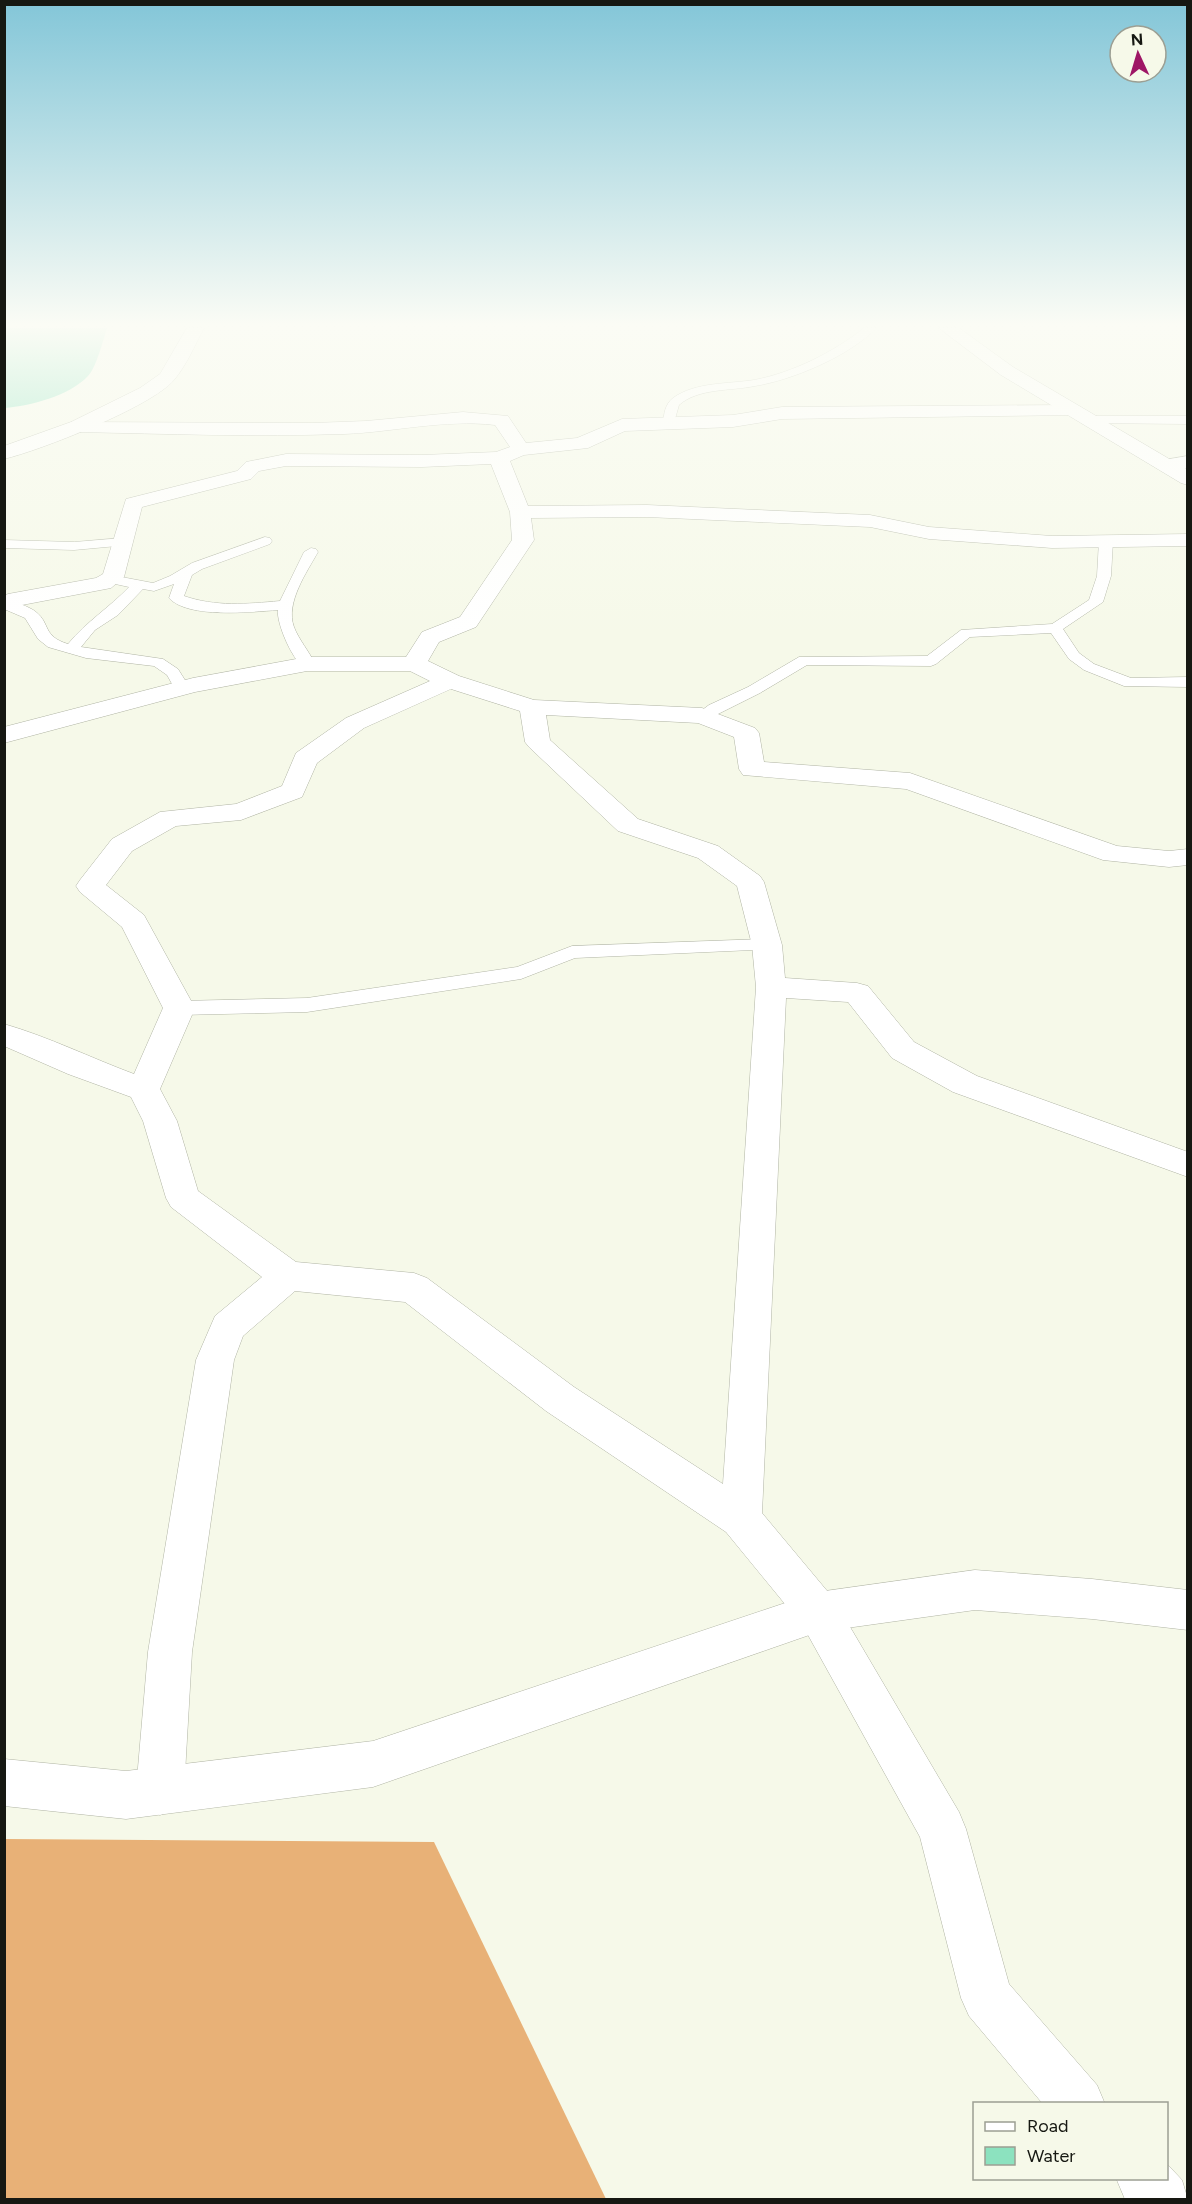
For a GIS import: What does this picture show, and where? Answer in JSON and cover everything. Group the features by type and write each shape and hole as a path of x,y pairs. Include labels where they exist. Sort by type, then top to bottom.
{"street":[{"path":"4,453 65,431"},
{"path":"414,664 430,637 468,622 524,540 510,454 504,431"},
{"path":"5,604 16,598 111,579 133,503 244,475 253,466 286,460 422,461 510,454 581,444 609,431"},
{"path":"1106,431 1188,479"},
{"path":"1165,465 1188,462"},
{"path":"520,512 646,511 859,521 929,533 1052,542 1188,540"},
{"path":"4,746 12,730 182,688 307,664 414,664 450,681 532,707 702,716 746,733 752,769 910,781 1113,854 1169,859 1188,857"},
{"path":"144,1089 179,1008 134,922 90,886 122,845 170,818 241,812 293,791 306,759 355,723 450,681"},
{"path":"532,707 538,742 628,825 708,852 750,882 767,945 771,987 741,1519"},
{"path":"771,987 857,993 903,1050 965,1084 1188,1165"},
{"path":"4,1035 29,1043 79,1066 144,1089 160,1120 183,1198 288,1276 414,1288 560,1399 741,1519 818,1612 942,1829 987,1998 1077,2102"},
{"path":"160,1791 170,1652 215,1360 228,1327 288,1276"},
{"path":"4,1782 126,1795 373,1764 818,1612 975,1590 1092,1599 1188,1610"},
{"path":"1145,2180 1162,2199"}],"lane":[{"path":"111,579 154,587 265,541"},
{"path":"702,716 720,704 751,691 790,666 804,660 931,661 966,633 1055,628 1096,602 1104,576 1106,541"},
{"path":"4,544 74,546 123,542"},
{"path":"307,664 303,651 285,623 285,605 311,552"},
{"path":"186,572 176,598 196,605 230,610 285,605"},
{"path":"72,649 90,627 113,612 140,584"},
{"path":"5,604 31,615 43,636 53,644 158,662 173,672 182,688"},
{"path":"1055,628 1074,657 1089,667 1130,683 1188,682"},
{"path":"179,1008 307,1005 521,973 572,952 767,945"}],"shaded area":[{"path":"5,1839 434,1842 606,2199 5,2199"}]}
